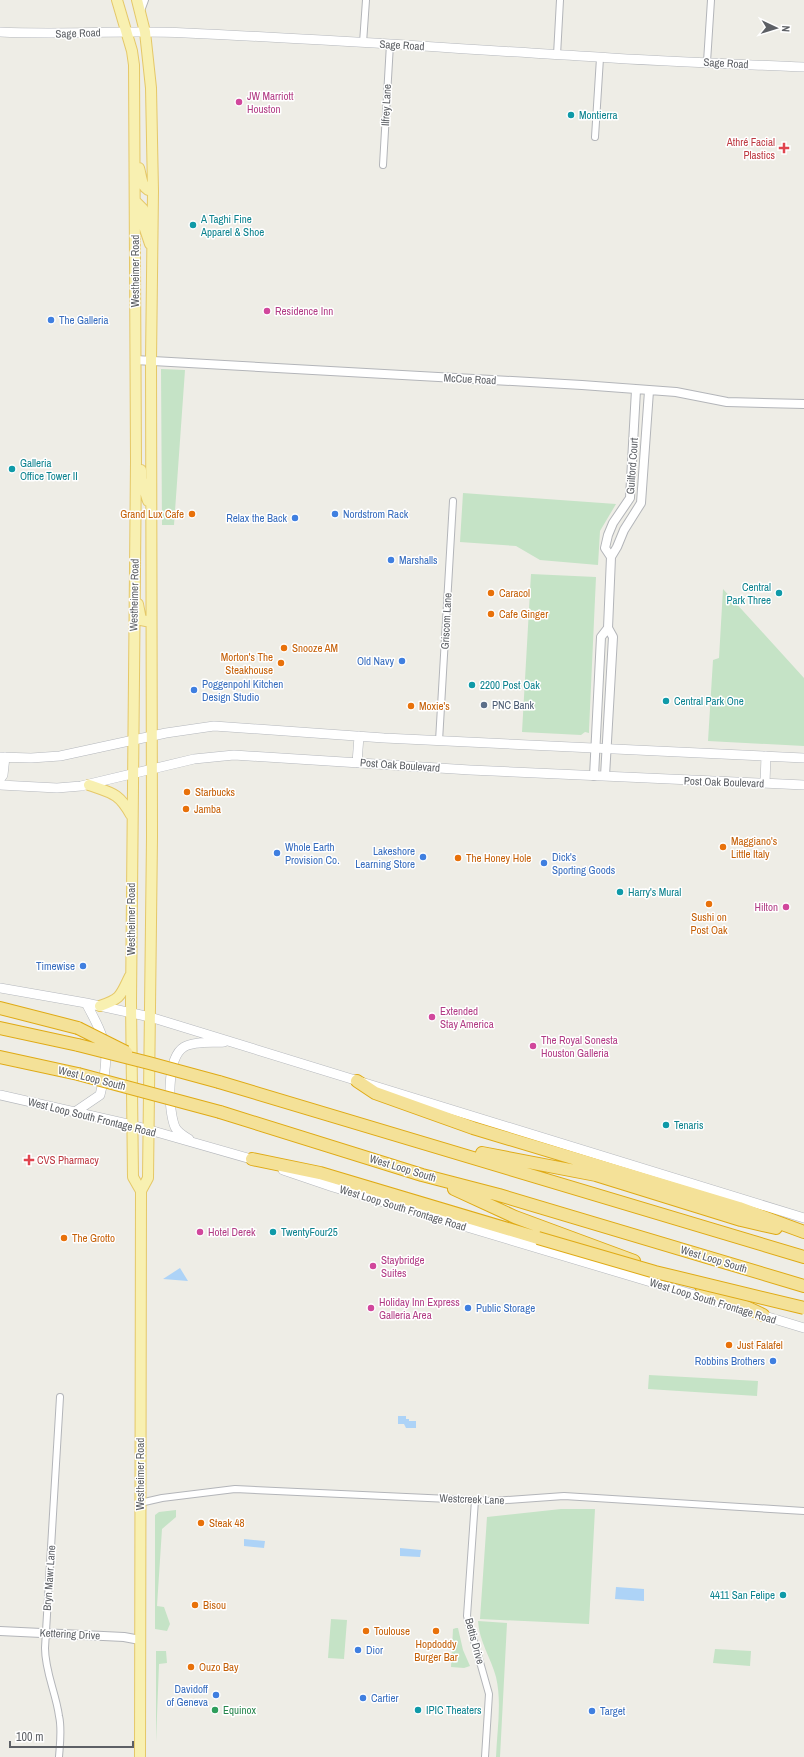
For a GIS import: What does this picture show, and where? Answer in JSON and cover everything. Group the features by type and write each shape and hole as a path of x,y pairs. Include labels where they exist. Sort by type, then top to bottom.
{"highway":[{"path":"5,1009 78,1028 149,1063"},
{"path":"0,1028 78,1045 219,1082 804,1257"},
{"name":"West Loop South","path":"0,1057 78,1074 220,1112 422,1175 506,1198 804,1286"},
{"path":"356,1080 375,1093 473,1128 739,1208 804,1233"},
{"path":"417,1141 596,1175 741,1220 804,1233"},
{"path":"252,1159 320,1173 655,1272 804,1308"},
{"path":"422,1175 515,1217 694,1283 763,1316"}],"main road":[{"name":"Westheimer Road","path":"117,0 132,51 134,65 136,461 132,740 131,1013 133,1177 141,1191"},
{"name":"Westheimer Road","path":"137,0 145,32 151,88 153,191 151,361 150,1017 148,1178 141,1191 140,1757"},
{"name":"Sage Road","path":"0,32 43,34 90,32 184,33 363,42 600,58 804,67"},
{"path":"135,156 145,188 153,191"},
{"path":"135,201 143,209 143,223 152,252"},
{"path":"136,461 141,469 141,479 151,510"},
{"path":"134,576 141,620 151,622"},
{"path":"0,779 3,775 3,757 31,758 60,756 151,736 214,726 439,741 595,747 804,758"},
{"path":"358,763 359,736"},
{"name":"Post Oak Boulevard","path":"0,785 66,788 89,785 194,759 234,755 594,776 804,785"},
{"path":"765,783 766,756"},
{"path":"89,785 117,795 124,803 132,817"},
{"path":"100,1006 116,1001 120,997 131,975"},
{"path":"0,988 86,1003 150,1017 804,1218"},
{"path":"75,1112 100,1095 106,1071 106,1047 100,1028 86,1003"},
{"path":"193,1142 176,1129 173,1119 170,1091 171,1073 175,1058 185,1047 229,1042"},
{"name":"West Loop South Frontage Road","path":"0,1095 132,1125 252,1159 333,1188 804,1328"}],"street":[{"path":"140,13 145,0"},
{"path":"363,42 366,0"},
{"path":"557,55 560,0"},
{"path":"707,62 711,0"},
{"name":"Ilfrey Lane","path":"383,166 390,44"},
{"path":"595,137 600,58"},
{"name":"McCue Road","path":"135,360 649,390 676,392 727,402 804,404"},
{"name":"Guilford Court","path":"611,557 605,548 608,535 613,523 630,498 636,390"},
{"name":"Guilford Court","path":"605,776 613,637 608,628 611,557 624,530 640,503 649,390"},
{"path":"634,426 646,426"},
{"name":"Griscom Lane","path":"439,741 453,501"},
{"name":"Guilford Court","path":"594,776 601,637 608,628"},
{"name":"Bryn Mawr Lane","path":"59,1757 61,1727 58,1708 46,1668 46,1633 60,1397"},
{"name":"Westcreek Lane","path":"140,1503 162,1498 235,1489 510,1501 564,1496 804,1511"},
{"name":"Bettis Drive","path":"476,1500 467,1616 489,1694 485,1757"},
{"name":"Kettering Drive","path":"0,1631 124,1637 140,1640"}],"green space":[{"path":"161,369 185,370 174,525 162,525"},
{"path":"463,493 616,504 600,531 598,565 540,560 516,546 460,542"},
{"path":"531,574 596,577 589,733 585,732 581,735 522,732"},
{"path":"723,589 804,678 804,746 708,741 713,660 719,658"},
{"path":"649,1375 758,1381 757,1396 648,1389"},
{"path":"561,1509 595,1509 589,1624 480,1619 487,1517"},
{"path":"176,1510 176,1517 162,1529 157,1606 164,1607 170,1624 167,1631 155,1629 155,1515 159,1512"},
{"path":"331,1619 347,1620 344,1659 328,1658"},
{"path":"478,1621 507,1623 500,1757 496,1757 499,1717 498,1687 494,1670 481,1636"},
{"path":"458,1628 463,1650 470,1666 464,1668 451,1667 453,1629"},
{"path":"715,1649 751,1651 750,1666 713,1663"},
{"path":"156,1651 166,1651 167,1663 159,1664 156,1742"}],"water":[{"path":"180,1268 188,1281 163,1279"},
{"path":"398,1416 406,1416 406,1419 409,1419 409,1421 416,1421 416,1428 406,1428 404,1424 398,1424"},
{"path":"244,1539 265,1541 264,1548 244,1546"},
{"path":"400,1548 421,1550 420,1557 400,1556"},
{"path":"616,1587 644,1589 644,1601 615,1599"}],"place":[{"name":"JW Marriott Houston","path":"239,102"},
{"name":"Montierra","path":"571,115"},
{"name":"Athré Facial Plastics","path":"784,148"},
{"name":"A Taghi Fine Apparel & Shoe","path":"193,225"},
{"name":"Residence Inn","path":"267,311"},
{"name":"The Galleria","path":"51,320"},
{"name":"Galleria Office Tower II","path":"12,469"},
{"name":"Grand Lux Cafe","path":"192,514"},
{"name":"Nordstrom Rack","path":"335,514"},
{"name":"Relax the Back","path":"295,518"},
{"name":"Marshalls","path":"391,560"},
{"name":"Caracol","path":"491,593"},
{"name":"Central Park Three","path":"779,593"},
{"name":"Cafe Ginger","path":"491,614"},
{"name":"Snooze AM","path":"284,648"},
{"name":"Old Navy","path":"402,661"},
{"name":"Morton's The Steakhouse","path":"281,663"},
{"name":"2200 Post Oak","path":"472,685"},
{"name":"Poggenpohl Kitchen Design Studio","path":"194,690"},
{"name":"Central Park One","path":"666,701"},
{"name":"PNC Bank","path":"484,705"},
{"name":"Moxie's","path":"411,706"},
{"name":"Starbucks","path":"187,792"},
{"name":"Jamba","path":"186,809"},
{"name":"Maggiano's Little Italy","path":"723,847"},
{"name":"Whole Earth Provision Co.","path":"277,853"},
{"name":"Lakeshore Learning Store","path":"423,857"},
{"name":"The Honey Hole","path":"458,858"},
{"name":"Dick's Sporting Goods","path":"544,863"},
{"name":"Harry's Mural","path":"620,892"},
{"name":"Sushi on Post Oak","path":"709,904"},
{"name":"Hilton","path":"786,907"},
{"name":"Timewise","path":"83,966"},
{"name":"Extended Stay America","path":"432,1017"},
{"name":"The Royal Sonesta Houston Galleria","path":"533,1046"},
{"name":"Tenaris","path":"666,1125"},
{"name":"CVS Pharmacy","path":"29,1160"},
{"name":"Hotel Derek","path":"200,1232"},
{"name":"TwentyFour25","path":"273,1232"},
{"name":"The Grotto","path":"64,1238"},
{"name":"Staybridge Suites","path":"373,1266"},
{"name":"Holiday Inn Express Galleria Area","path":"371,1308"},
{"name":"Public Storage","path":"468,1308"},
{"name":"Just Falafel","path":"729,1345"},
{"name":"Robbins Brothers","path":"773,1361"},
{"name":"Steak 48","path":"201,1523"},
{"name":"4411 San Felipe","path":"783,1595"},
{"name":"Bisou","path":"195,1605"},
{"name":"Toulouse","path":"366,1631"},
{"name":"Hopdoddy Burger Bar","path":"436,1631"},
{"name":"Dior","path":"358,1650"},
{"name":"Ouzo Bay","path":"191,1667"},
{"name":"Davidoff of Geneva","path":"216,1695"},
{"name":"Cartier","path":"363,1698"},
{"name":"Equinox","path":"215,1710"},
{"name":"IPIC Theaters","path":"418,1710"},
{"name":"Target","path":"592,1711"}]}
